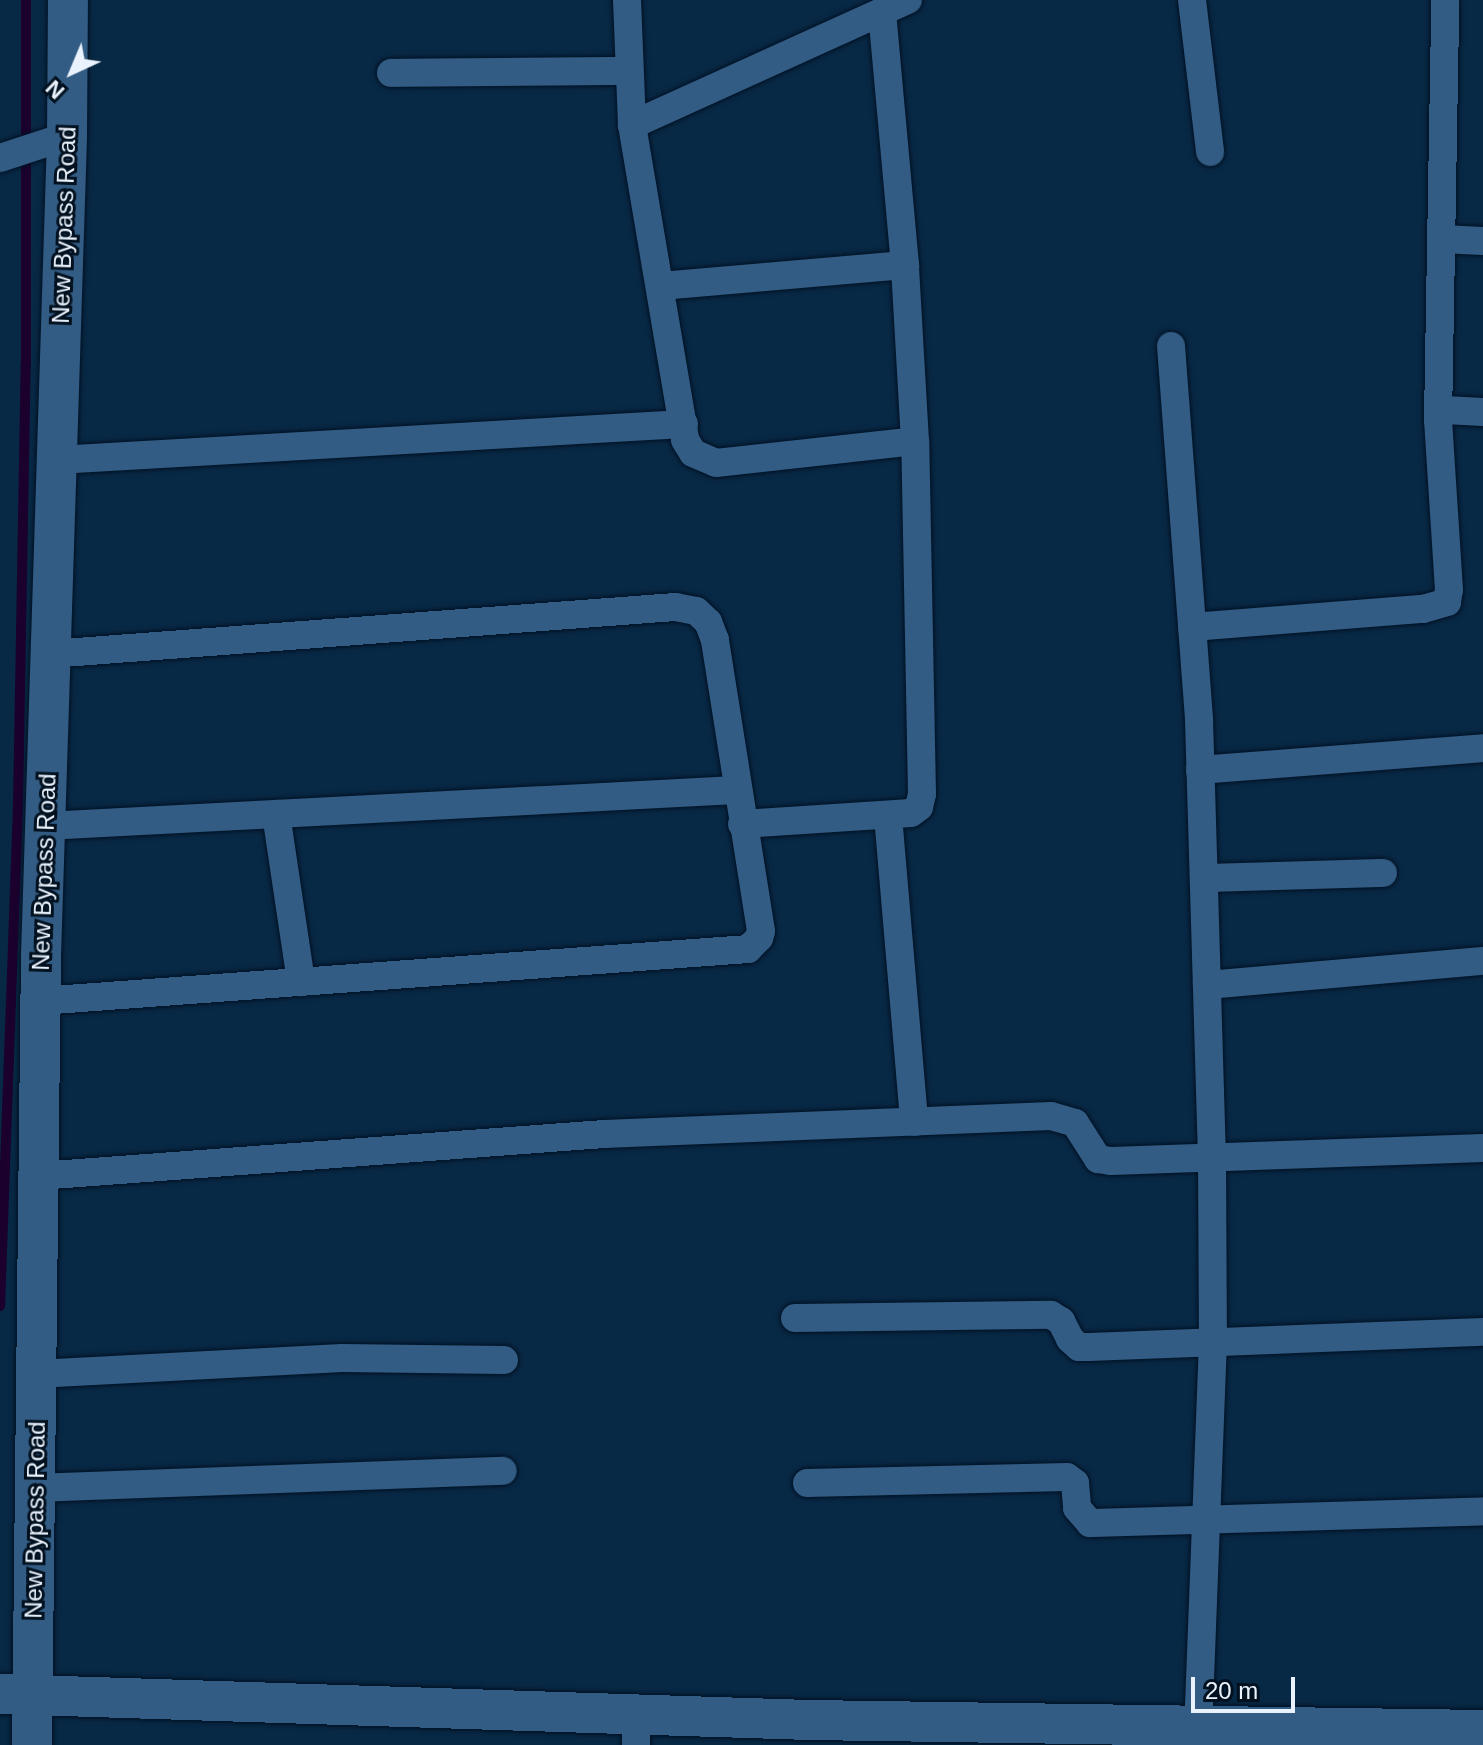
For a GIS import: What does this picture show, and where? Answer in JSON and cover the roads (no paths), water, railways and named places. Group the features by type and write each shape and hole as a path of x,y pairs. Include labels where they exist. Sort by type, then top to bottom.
{"main road":[{"name":"New Bypass Road","path":"32,1745 16,1695 35,1488 40,1001 57,460 51,142 68,0"},
{"path":"16,1695 636,1730 917,1733 1198,1725 1381,1736 1483,1730"}],"street":[{"path":"627,0 627,71 632,125 685,440 693,453 716,463 915,441"},
{"path":"632,125 908,0"},
{"path":"1192,0 1210,152"},
{"path":"1192,627 1436,607 1447,602 1449,590 1438,420 1445,0"},
{"path":"742,824 911,813 919,807 922,794 915,441 905,265 882,12"},
{"path":"391,73 627,71"},
{"path":"0,158 51,142"},
{"path":"1442,239 1483,241"},
{"path":"660,286 905,265"},
{"path":"1171,346 1200,770 1212,1158 1213,1341 1198,1725"},
{"path":"1438,420 1445,410 1483,412"},
{"path":"57,460 684,424"},
{"path":"40,1001 748,949 759,938 761,931 736,790 715,640 708,622 696,611 675,607 50,654"},
{"path":"1200,770 1483,748"},
{"path":"45,826 736,790"},
{"path":"276,814 301,982"},
{"path":"888,816 914,1122"},
{"path":"1204,878 1383,873"},
{"path":"1207,985 1483,961"},
{"path":"39,1176 604,1134 1063,1117 1084,1133 1098,1159 1111,1161 1483,1148"},
{"path":"795,1318 1035,1314 1061,1321 1070,1339 1079,1347 1483,1332"},
{"path":"36,1374 342,1358 504,1360"},
{"path":"35,1488 503,1471"},
{"path":"807,1483 1067,1477 1075,1483 1077,1508 1090,1523 1483,1511"}],"waterway":[{"path":"0,1306 18,805 26,363 26,0"}]}
